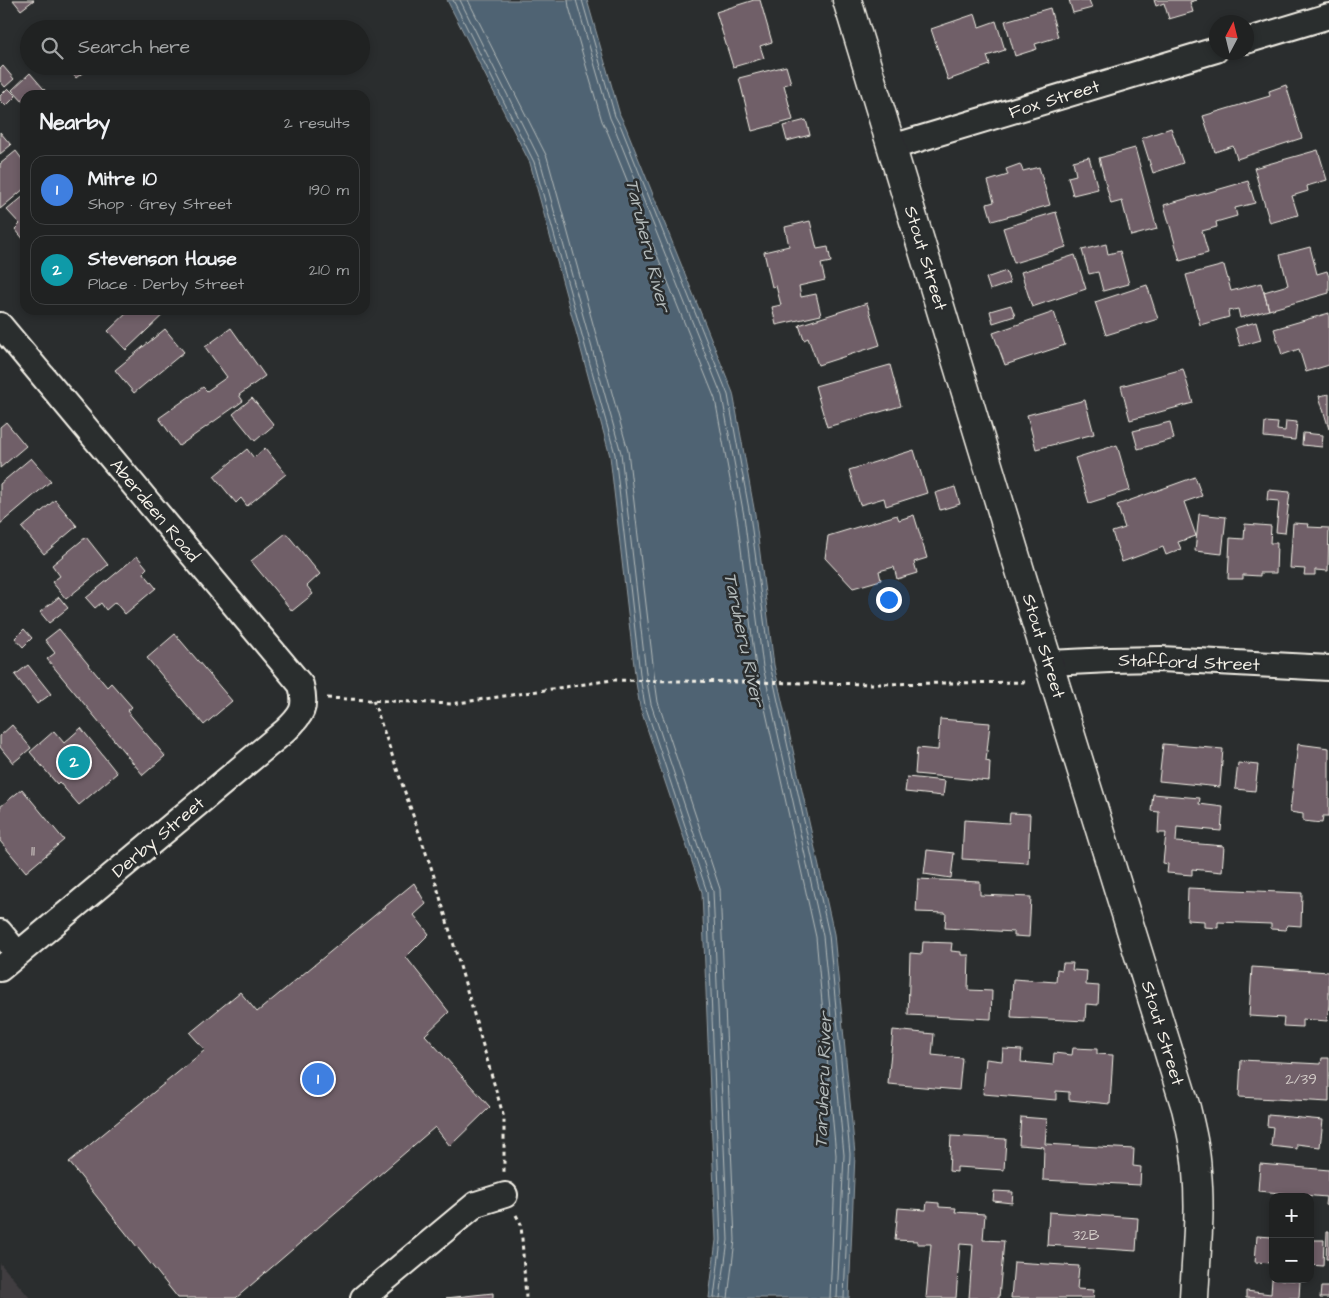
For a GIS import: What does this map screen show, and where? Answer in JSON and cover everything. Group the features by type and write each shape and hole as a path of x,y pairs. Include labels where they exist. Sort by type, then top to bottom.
{"street":[{"name":"Stout Street","path":"847,0 1025,587 1186,1108 1193,1140 1199,1203 1194,1298"},
{"path":"1254,39 1329,16"},
{"name":"Fox Street","path":"892,147 1209,52"},
{"name":"Aberdeen Road","path":"0,325 301,685 305,698"},
{"name":"Stafford Street","path":"1052,673 1110,660 1160,659 1329,668"},
{"name":"Derby Street","path":"9,962 285,731 297,720 305,698"},
{"path":"0,932 9,962"},
{"path":"363,1298 476,1204 504,1195"}],"path":[{"path":"305,698 451,704 612,680 874,684 1052,673"},
{"path":"373,700 433,873 504,1118 504,1195 521,1224 526,1298"}],"shaded area":[{"path":"0,1263 30,1298 0,1298"}],"water":[{"name":"Taruheru River","path":"447,0 587,0 620,115 733,393 755,514 774,665 834,934 855,1154 849,1298 709,1298 716,1240 702,892 640,707 610,456 530,163"}],"building":[{"path":"13,0 34,0 21,10"},
{"path":"754,0 760,0 772,42 760,46 764,58 733,67 716,12"},
{"path":"1069,0 1089,0 1092,8 1073,13"},
{"path":"1154,0 1197,0 1190,2 1193,12 1169,19 1164,3 1156,6"},
{"path":"1050,8 1058,37 1035,44 1037,49 1015,56 1005,21"},
{"path":"975,14 979,27 996,21 1005,50 987,56 990,65 948,80 931,29"},
{"path":"3,66 14,79 5,87 0,81 0,69"},
{"path":"786,66 791,83 784,85 793,120 752,131 739,78"},
{"path":"28,75 32,75 45,90 20,90 20,99 12,90"},
{"path":"1286,85 1302,138 1237,159 1233,146 1215,152 1203,116 1270,96 1269,91"},
{"path":"8,88 16,96 6,106 0,100 0,96"},
{"path":"806,120 810,135 787,141 783,126"},
{"path":"1171,128 1183,163 1153,173 1142,138"},
{"path":"0,132 11,145 0,154"},
{"path":"1135,148 1157,229 1131,236 1122,201 1111,204 1099,158"},
{"path":"1318,150 1327,180 1307,186 1308,191 1292,196 1298,215 1270,223 1254,168"},
{"path":"16,151 20,156 20,192 0,209 0,164"},
{"path":"1089,157 1098,189 1073,195 1068,177 1076,175 1073,161"},
{"path":"1020,164 1023,171 1039,167 1050,205 992,221 987,204 994,202 988,181 1008,175 1006,169"},
{"path":"1248,181 1255,203 1235,208 1237,216 1216,222 1217,227 1202,231 1208,253 1180,261 1164,205"},
{"path":"20,199 20,224 7,210"},
{"path":"1056,212 1066,247 1014,263 1003,228"},
{"path":"810,221 817,249 828,247 831,262 821,264 825,280 799,286 801,297 816,294 821,315 776,325 772,307 781,305 776,286 772,287 764,252 789,246 785,227"},
{"path":"20,224 20,235 15,229"},
{"path":"1106,244 1108,254 1120,251 1129,284 1103,291 1098,272 1089,274 1082,250"},
{"path":"1310,247 1317,274 1327,271 1329,293 1269,310 1264,292 1288,285 1280,255"},
{"path":"1075,255 1086,289 1032,307 1021,272"},
{"path":"1224,265 1231,291 1261,283 1269,310 1240,318 1238,309 1228,311 1229,317 1200,325 1186,275"},
{"path":"1006,271 1010,283 990,290 986,278"},
{"path":"1147,285 1158,319 1106,335 1095,302"},
{"path":"867,303 880,345 818,365 808,338 804,340 799,325"},
{"path":"1011,305 1015,316 993,323 990,311"},
{"path":"1054,312 1065,345 1005,365 993,333"},
{"path":"1329,313 1329,365 1306,372 1299,349 1282,355 1274,329"},
{"path":"125,315 163,315 126,350 108,331"},
{"path":"1256,322 1261,340 1240,346 1235,328"},
{"path":"231,328 265,376 239,395 243,401 179,446 159,418 203,387 207,391 227,377 205,347"},
{"path":"165,329 184,352 134,393 115,370"},
{"path":"890,365 901,406 827,427 815,386"},
{"path":"1183,369 1193,403 1130,420 1121,386"},
{"path":"1329,394 1329,429 1319,396"},
{"path":"252,398 274,425 255,441 233,414"},
{"path":"1085,400 1094,434 1036,449 1027,415"},
{"path":"1286,421 1297,422 1295,440 1264,437 1265,422 1278,423 1277,430 1285,431"},
{"path":"6,422 26,446 0,468 0,427"},
{"path":"1170,422 1174,439 1138,449 1133,431"},
{"path":"1303,433 1323,435 1322,447 1302,445"},
{"path":"1117,445 1130,490 1089,503 1075,458"},
{"path":"265,448 286,474 247,506 241,498 236,503 214,476 247,449 254,458"},
{"path":"914,450 927,493 886,506 884,498 860,505 849,470"},
{"path":"31,458 51,481 0,524 0,484"},
{"path":"1195,477 1202,496 1184,502 1196,536 1178,542 1181,549 1166,555 1163,547 1122,562 1112,532 1125,528 1117,505"},
{"path":"955,487 960,504 940,510 935,493"},
{"path":"1268,490 1290,492 1285,533 1276,532 1279,501 1267,500"},
{"path":"55,500 77,526 44,554 22,528"},
{"path":"1199,514 1226,517 1222,554 1195,551"},
{"path":"897,515 899,520 914,515 927,558 914,562 917,573 897,579 894,567 879,571 881,580 853,588 825,558 828,536"},
{"path":"1293,523 1309,524 1308,527 1329,528 1328,571 1315,570 1315,575 1304,575 1305,569 1290,568"},
{"path":"1245,524 1271,526 1270,543 1277,543 1276,573 1260,573 1260,576 1243,575 1243,579 1228,579 1230,538 1244,539"},
{"path":"286,533 320,574 307,586 313,594 292,611 251,561"},
{"path":"86,537 108,565 66,599 52,582 60,576 52,565"},
{"path":"137,556 147,568 143,572 156,588 125,614 115,602 106,610 101,603 95,608 86,598"},
{"path":"59,597 68,608 49,623 40,612"},
{"path":"24,629 32,638 23,647 15,638"},
{"path":"59,629 107,687 111,683 132,707 127,711 165,756 143,775 47,659 55,653 45,640"},
{"path":"175,634 232,701 204,725 147,658"},
{"path":"28,665 51,694 37,704 15,675"},
{"path":"940,719 990,723 986,761 990,762 989,781 915,774 917,748 938,750"},
{"path":"12,725 31,748 13,763 0,747 0,736"},
{"path":"81,728 117,773 79,805 59,782 57,784 30,752 54,731 64,743"},
{"path":"1163,744 1223,749 1220,787 1159,781"},
{"path":"1298,744 1329,748 1329,816 1323,816 1322,823 1303,821 1303,814 1290,812"},
{"path":"1238,763 1258,765 1255,791 1235,789"},
{"path":"907,777 945,781 943,796 905,792"},
{"path":"22,789 64,840 26,872 0,841 0,807"},
{"path":"1153,794 1200,798 1199,804 1223,807 1221,831 1177,827 1176,842 1224,846 1222,872 1192,869 1192,875 1167,873 1168,864 1163,863 1166,833 1158,833 1159,812 1151,811"},
{"path":"1010,813 1030,814 1028,863 962,859 964,820 1009,823"},
{"path":"927,850 954,853 951,878 924,874"},
{"path":"918,879 980,882 980,895 1031,897 1029,937 1014,936 1014,932 945,928 946,913 916,912"},
{"path":"414,883 426,904 414,915 429,934 406,957 449,1012 425,1035 490,1107 450,1146 435,1127 236,1298 178,1298 69,1162 205,1050 190,1033 240,992 257,1012"},
{"path":"1188,888 1302,893 1301,926 1287,925 1286,930 1271,929 1271,924 1218,922 1218,928 1204,927 1204,921 1187,920"},
{"path":"923,942 952,943 951,951 961,952 961,955 969,955 968,990 992,991 991,1019 908,1015 910,953 922,954"},
{"path":"1063,963 1073,963 1072,970 1087,971 1086,985 1099,986 1098,1005 1086,1004 1085,1021 1011,1017 1013,979 1056,982 1057,969 1062,970"},
{"path":"1252,967 1329,972 1327,1021 1302,1019 1302,1027 1283,1026 1284,1018 1249,1016"},
{"path":"893,1030 934,1034 932,1055 962,1058 959,1090 888,1084"},
{"path":"1073,1048 1097,1049 1097,1054 1113,1055 1110,1104 1069,1100 1069,1092 1056,1091 1056,1100 983,1094 986,1059 1002,1061 1003,1049 1022,1050 1021,1062 1053,1065 1054,1053 1072,1055"},
{"path":"1322,1058 1329,1058 1329,1102 1239,1097 1241,1060 1321,1064"},
{"path":"1268,1115 1323,1120 1320,1147 1297,1144 1297,1149 1271,1146 1273,1127 1267,1126"},
{"path":"1021,1117 1047,1119 1045,1144 1134,1149 1133,1166 1141,1167 1140,1185 1043,1180 1044,1147 1019,1145"},
{"path":"951,1136 1006,1139 1004,1170 957,1167 957,1172 949,1171"},
{"path":"1260,1164 1329,1170 1329,1206 1325,1205 1326,1197 1314,1196 1314,1193 1258,1191"},
{"path":"994,1191 1013,1192 1012,1203 993,1201"},
{"path":"927,1202 939,1203 939,1207 956,1208 955,1212 985,1214 983,1240 1004,1241 999,1298 969,1298 973,1245 960,1244 956,1298 926,1298 931,1244 917,1244 917,1241 895,1240 898,1208 926,1210"},
{"path":"1049,1212 1138,1218 1136,1251 1047,1245"},
{"path":"1327,1231 1329,1231 1329,1259 1326,1259"},
{"path":"1257,1236 1269,1237 1269,1263 1255,1262"},
{"path":"1314,1240 1324,1240 1323,1266 1314,1265"},
{"path":"1014,1262 1079,1266 1077,1289 1094,1290 1093,1298 1011,1298"},
{"path":"1272,1283 1300,1283 1299,1298 1246,1298 1246,1291 1271,1294"},
{"path":"1321,1287 1329,1287 1329,1298 1320,1298"},
{"path":"493,1293 493,1298 446,1298"}],"place":[{"name":"Stevenson House","path":"74,762"},
{"name":"Mitre 10","path":"318,1079"}]}
